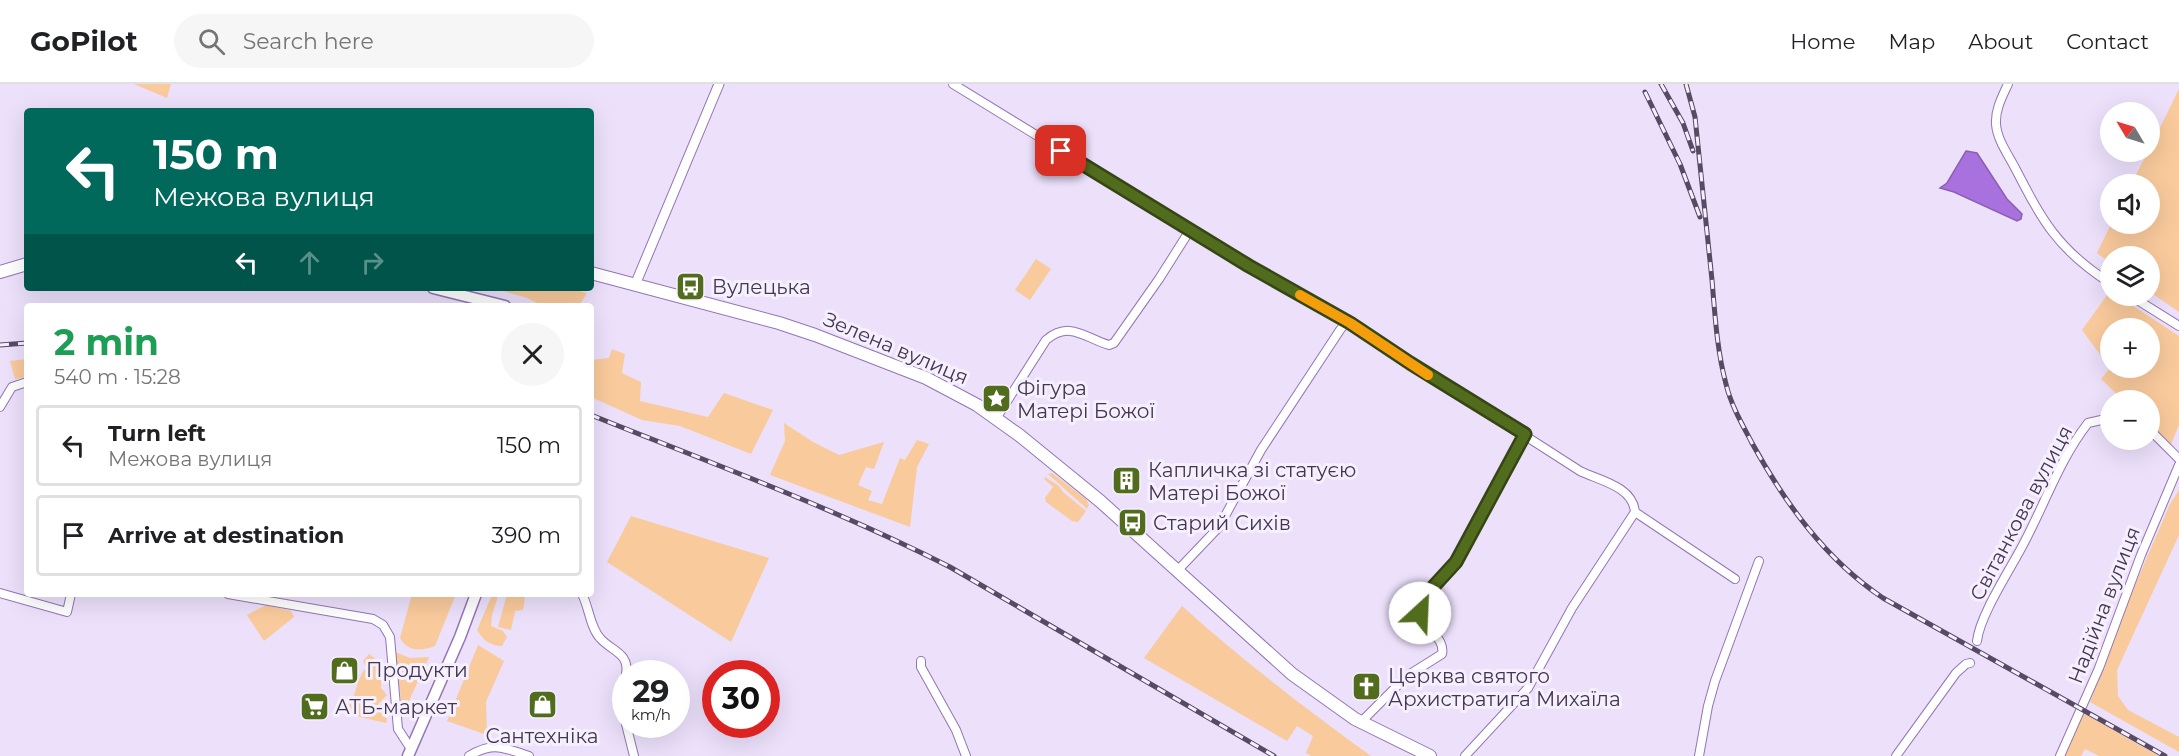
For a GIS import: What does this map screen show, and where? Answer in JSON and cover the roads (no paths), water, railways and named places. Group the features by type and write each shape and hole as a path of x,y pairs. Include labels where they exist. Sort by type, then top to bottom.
{"main road":[{"path":"0,272 24,265"},
{"name":"Зелена вулиця","path":"594,274 779,323 828,339 932,381 997,417 1100,501 1292,674 1361,722 1430,756"},
{"path":"445,291 493,303"},
{"path":"410,752 475,597"}],"street":[{"path":"635,285 719,84"},
{"path":"953,84 1190,230 1350,323 1580,471 1602,479 1625,493 1632,500 1635,512 1735,579"},
{"path":"2008,84 1998,106 1996,124 1998,136 2050,230 2066,249 2100,275"},
{"path":"997,417 1046,340 1054,333 1071,330 1109,345 1114,343 1190,230"},
{"path":"2147,306 2179,326"},
{"path":"1178,570 1220,527 1262,450 1340,330 1344,325 1350,323"},
{"path":"0,407 12,387 24,383"},
{"name":"Світанкова вулиця","path":"1977,641 1982,623 2027,539 2067,452 2088,423 2100,420"},
{"path":"1361,722 1407,676 1442,654 1442,644 1421,618 1420,604 1433,586 1456,562 1525,434"},
{"path":"2160,440 2179,459"},
{"name":"Надійна вулиця","path":"2060,756 2098,668 2141,555 2179,465"},
{"path":"1466,756 1528,688 1572,608 1635,512"},
{"path":"1699,756 1715,681 1759,561"},
{"path":"0,593 67,612 70,597"},
{"path":"245,597 373,619 383,625 390,637 398,729 410,752"},
{"path":"583,597 598,636 625,660"},
{"path":"921,661 921,667 956,730 966,756"},
{"path":"1896,756 1956,673 1970,663"},
{"path":"630,738 634,756"},
{"path":"469,756 483,747 503,747 529,756"}],"railway":[{"path":"1661,84 1683,123 1693,151"},
{"path":"1686,84 1695,117 1720,359 1734,407 1778,487 1825,548 1862,583 1883,598 2165,756"},
{"path":"1645,92 1680,164 1700,217"},
{"path":"0,345 24,343"},
{"path":"594,416 817,506 906,545 950,567 1274,756"}],"place":[{"name":"Вулецька","path":"691,287"},
{"name":"Фігура Матері Божої","path":"996,399"},
{"name":"Капличка зі статуєю Матері Божої","path":"1127,481"},
{"name":"Старий Сихів","path":"1132,523"},
{"name":"Продукти","path":"345,670"},
{"name":"Церква святого Архистратига Михаїла","path":"1367,687"},
{"name":"Сантехніка","path":"542,705"},
{"name":"АТБ-маркет","path":"314,707"}]}
